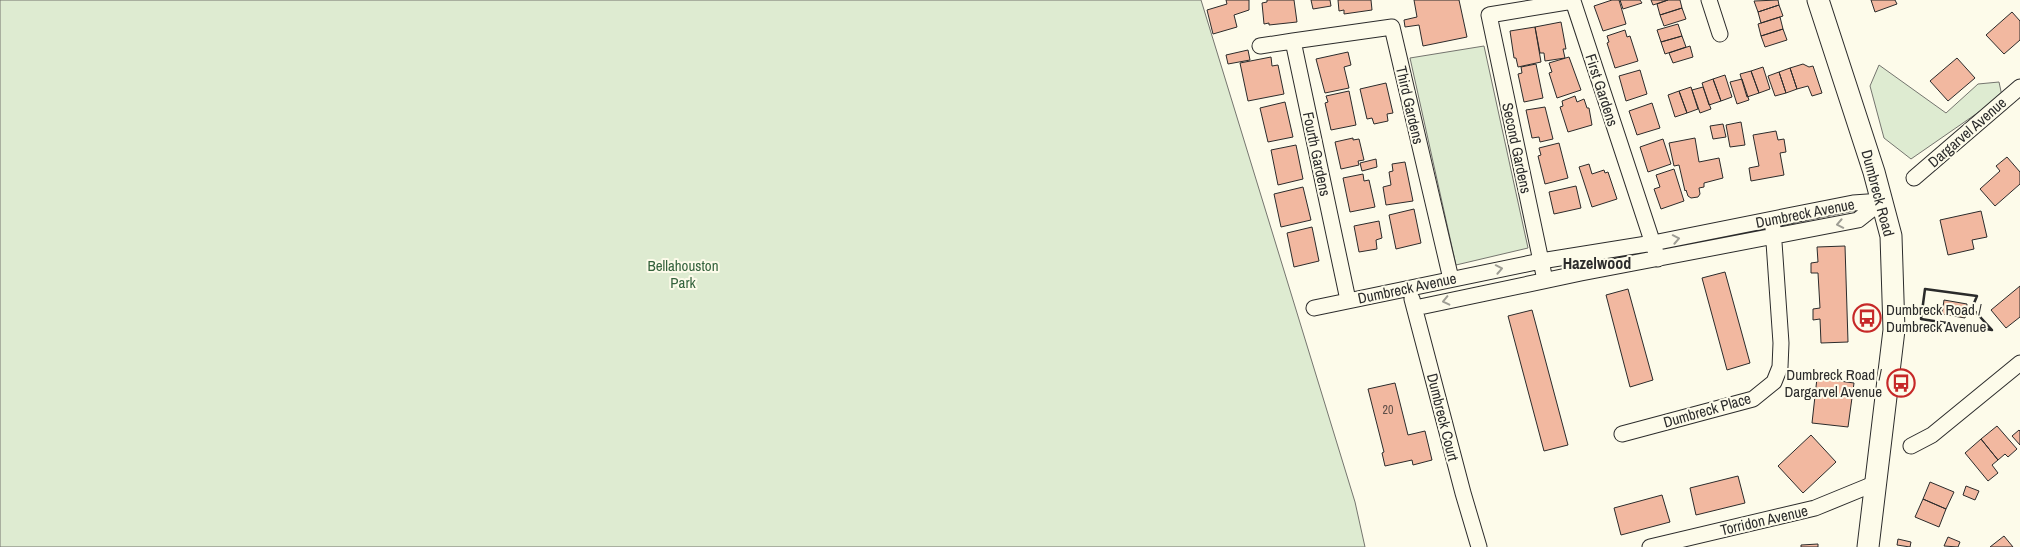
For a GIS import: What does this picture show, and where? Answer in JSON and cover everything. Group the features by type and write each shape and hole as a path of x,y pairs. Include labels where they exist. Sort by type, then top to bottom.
{"main road":[{"name":"Dumbreck Road","path":"1818,0 1882,201 1891,236 1894,330 1868,547"},
{"name":"Dumbreck Road","path":"1876,483 1876,547"}],"street":[{"path":"1709,0 1720,34"},
{"name":"First Gardens","path":"1489,15 1573,1 1658,259"},
{"name":"Second Gardens","path":"1489,15 1545,280"},
{"name":"Third Gardens","path":"1293,41 1392,27 1451,279"},
{"path":"1260,46 1293,41"},
{"name":"Fourth Gardens","path":"1293,41 1348,300"},
{"name":"Dargarvel Avenue","path":"1914,178 2020,87"},
{"name":"Dumbreck Avenue","path":"1314,308 1541,261 1653,243 1853,203 1882,201"},
{"name":"Dumbreck Avenue","path":"1415,308 1545,280 1773,238 1858,220 1882,201"},
{"name":"Dumbreck Place","path":"1622,434 1753,400 1774,382 1780,367 1781,343 1772,219"},
{"name":"Dumbreck Court","path":"1409,288 1479,547"},
{"path":"1911,446 1932,435 2020,363"},
{"name":"Torridon Avenue","path":"1650,547 1815,508 1876,483"}],"green space":[{"name":"Bellahouston Park","path":"0,0 1201,0 1355,502 1365,547 0,547"},
{"path":"1484,46 1528,248 1456,265 1410,58"},
{"path":"1879,65 1946,113 1978,84 1999,82 2002,96 1911,159 1884,138 1870,86"}],"building":[{"path":"1226,0 1249,0 1249,10 1234,15 1237,27 1213,34 1207,10 1227,4"},
{"path":"1267,0 1294,0 1297,22 1264,24 1262,3 1267,2"},
{"path":"1311,0 1330,0 1331,6 1313,9"},
{"path":"1338,0 1371,0 1372,10 1344,14 1344,10 1339,11"},
{"path":"1414,0 1459,0 1467,37 1423,46 1419,25 1405,27 1404,20 1417,17"},
{"path":"1612,0 1619,0 1626,24 1603,31 1594,6"},
{"path":"1620,0 1640,0 1642,3 1623,9"},
{"path":"1651,0 1668,0 1653,5"},
{"path":"1668,0 1680,0 1682,8 1660,15 1657,4"},
{"path":"1778,0 1779,5 1758,12 1754,1"},
{"path":"1871,0 1895,0 1897,4 1875,12"},
{"path":"1779,5 1783,16 1761,23 1758,12"},
{"path":"1682,8 1686,19 1664,26 1660,15"},
{"path":"2012,12 2020,21 2020,40 2004,54 1986,35"},
{"path":"1780,17 1783,29 1761,36 1758,24"},
{"path":"1561,22 1566,49 1563,49 1565,58 1545,61 1544,53 1540,53 1535,27"},
{"path":"1678,24 1682,36 1661,42 1657,30"},
{"path":"1535,27 1541,62 1518,67 1516,58 1514,58 1510,31"},
{"path":"1783,29 1787,40 1765,47 1761,36"},
{"path":"1625,30 1627,37 1630,36 1638,61 1615,68 1607,43 1609,42 1607,36"},
{"path":"1682,36 1686,47 1665,54 1661,42"},
{"path":"1690,46 1693,57 1673,63 1669,53"},
{"path":"1248,50 1250,60 1228,64 1226,55"},
{"path":"1348,52 1351,65 1344,67 1349,88 1325,93 1316,59"},
{"path":"1271,57 1272,66 1278,65 1284,94 1248,101 1240,63"},
{"path":"1569,57 1581,90 1557,98 1549,73 1552,72 1549,63"},
{"path":"1957,58 1975,78 1948,101 1930,81"},
{"path":"1536,64 1543,98 1524,102 1518,74 1522,73 1521,67"},
{"path":"1803,64 1809,67 1813,66 1822,93 1812,96 1808,86 1797,89 1790,68"},
{"path":"1763,67 1770,89 1759,93 1751,71"},
{"path":"1790,68 1797,89 1786,93 1779,72"},
{"path":"1640,70 1647,94 1626,101 1619,76"},
{"path":"1751,71 1759,93 1747,97 1740,74"},
{"path":"1779,72 1786,93 1775,96 1768,76"},
{"path":"1725,75 1732,97 1721,101 1713,79"},
{"path":"1713,79 1721,101 1709,105 1702,83"},
{"path":"1742,79 1749,100 1737,104 1730,82"},
{"path":"1386,83 1393,113 1387,114 1388,121 1374,124 1372,118 1367,119 1360,89"},
{"path":"1691,87 1698,109 1687,113 1679,91"},
{"path":"1703,87 1711,109 1700,113 1692,90"},
{"path":"1349,91 1356,125 1331,130 1325,103 1328,102 1326,96"},
{"path":"1679,91 1687,113 1675,117 1668,95"},
{"path":"1575,96 1577,102 1584,99 1587,108 1589,108 1592,125 1568,132 1560,107 1563,106 1562,101"},
{"path":"1285,102 1293,137 1268,142 1260,108"},
{"path":"1652,103 1660,128 1637,135 1629,111"},
{"path":"1545,107 1553,139 1540,142 1539,137 1532,138 1526,110"},
{"path":"1741,122 1745,145 1730,147 1726,125"},
{"path":"1723,124 1726,137 1713,139 1710,126"},
{"path":"1776,131 1778,140 1784,139 1786,152 1780,153 1784,175 1751,181 1749,168 1759,166 1753,135"},
{"path":"1353,138 1353,140 1359,139 1364,160 1358,161 1359,165 1341,169 1335,142"},
{"path":"1695,138 1699,162 1719,158 1723,178 1704,183 1704,187 1699,188 1700,194 1698,197 1691,198 1685,191 1679,165 1674,166 1669,143"},
{"path":"1663,139 1671,164 1648,172 1640,147"},
{"path":"1559,143 1568,178 1545,184 1538,156 1541,155 1539,148"},
{"path":"1296,145 1303,179 1278,185 1271,150"},
{"path":"2007,157 2020,172 2020,184 1995,206 1980,189 2000,171 1996,166"},
{"path":"1376,159 1377,167 1362,171 1360,163"},
{"path":"1405,162 1413,201 1386,205 1383,187 1391,185 1389,172 1393,171 1392,164"},
{"path":"1589,164 1592,174 1604,170 1605,173 1608,172 1617,199 1592,207 1579,167"},
{"path":"1674,169 1684,201 1661,209 1654,189 1660,187 1656,175"},
{"path":"1363,174 1364,181 1369,180 1375,207 1350,212 1343,178"},
{"path":"1576,186 1581,208 1554,214 1549,192"},
{"path":"1303,187 1311,220 1281,227 1274,194"},
{"path":"1414,209 1421,243 1396,249 1389,215"},
{"path":"1981,211 1987,237 1972,240 1974,249 1948,255 1940,220"},
{"path":"1379,221 1382,238 1376,240 1377,249 1359,252 1354,226"},
{"path":"1312,227 1319,261 1294,267 1287,233"},
{"path":"1845,246 1848,342 1821,343 1820,319 1813,320 1813,309 1820,308 1818,273 1811,273 1811,263 1818,262 1817,247"},
{"path":"1725,272 1750,363 1727,370 1702,278"},
{"path":"2020,286 2020,317 2006,328 1991,310"},
{"path":"1628,289 1653,380 1630,387 1606,295"},
{"path":"1944,300 1967,304 1965,318 1942,314"},
{"path":"1532,310 1568,445 1544,451 1508,316"},
{"path":"1817,378 1854,383 1848,427 1812,423"},
{"path":"1395,383 1408,435 1425,431 1432,460 1413,465 1412,460 1385,466 1382,453 1384,452 1368,389"},
{"path":"1997,426 2017,449 2008,457 2005,454 1998,460 1981,439"},
{"path":"2020,431 2020,445 2012,436"},
{"path":"1811,435 1836,462 1803,493 1778,466"},
{"path":"1981,439 1998,460 1992,465 1998,473 1988,481 1965,453"},
{"path":"1738,476 1745,503 1696,515 1690,488"},
{"path":"1930,482 1954,492 1946,509 1923,499"},
{"path":"1966,486 1979,491 1975,500 1963,495"},
{"path":"1662,495 1670,522 1621,535 1614,508"},
{"path":"1923,499 1946,509 1939,527 1915,517"},
{"path":"2004,536 2013,547 1990,547"},
{"path":"1948,537 1960,542 1958,547 1944,546"},
{"path":"1898,539 1911,542 1910,547 1897,545"},
{"path":"1818,544 1818,547 1801,547 1801,545"}],"wall":[{"path":"1925,289 1977,296 1972,308 1992,330 1921,319 1925,289"}],"place":[{"name":"Dumbreck Road / Dumbreck Avenue","path":"1867,318"},
{"name":"Dumbreck Road / Dargarvel Avenue","path":"1901,383"}],"district":[{"name":"Hazelwood","path":"1597,263"}]}
